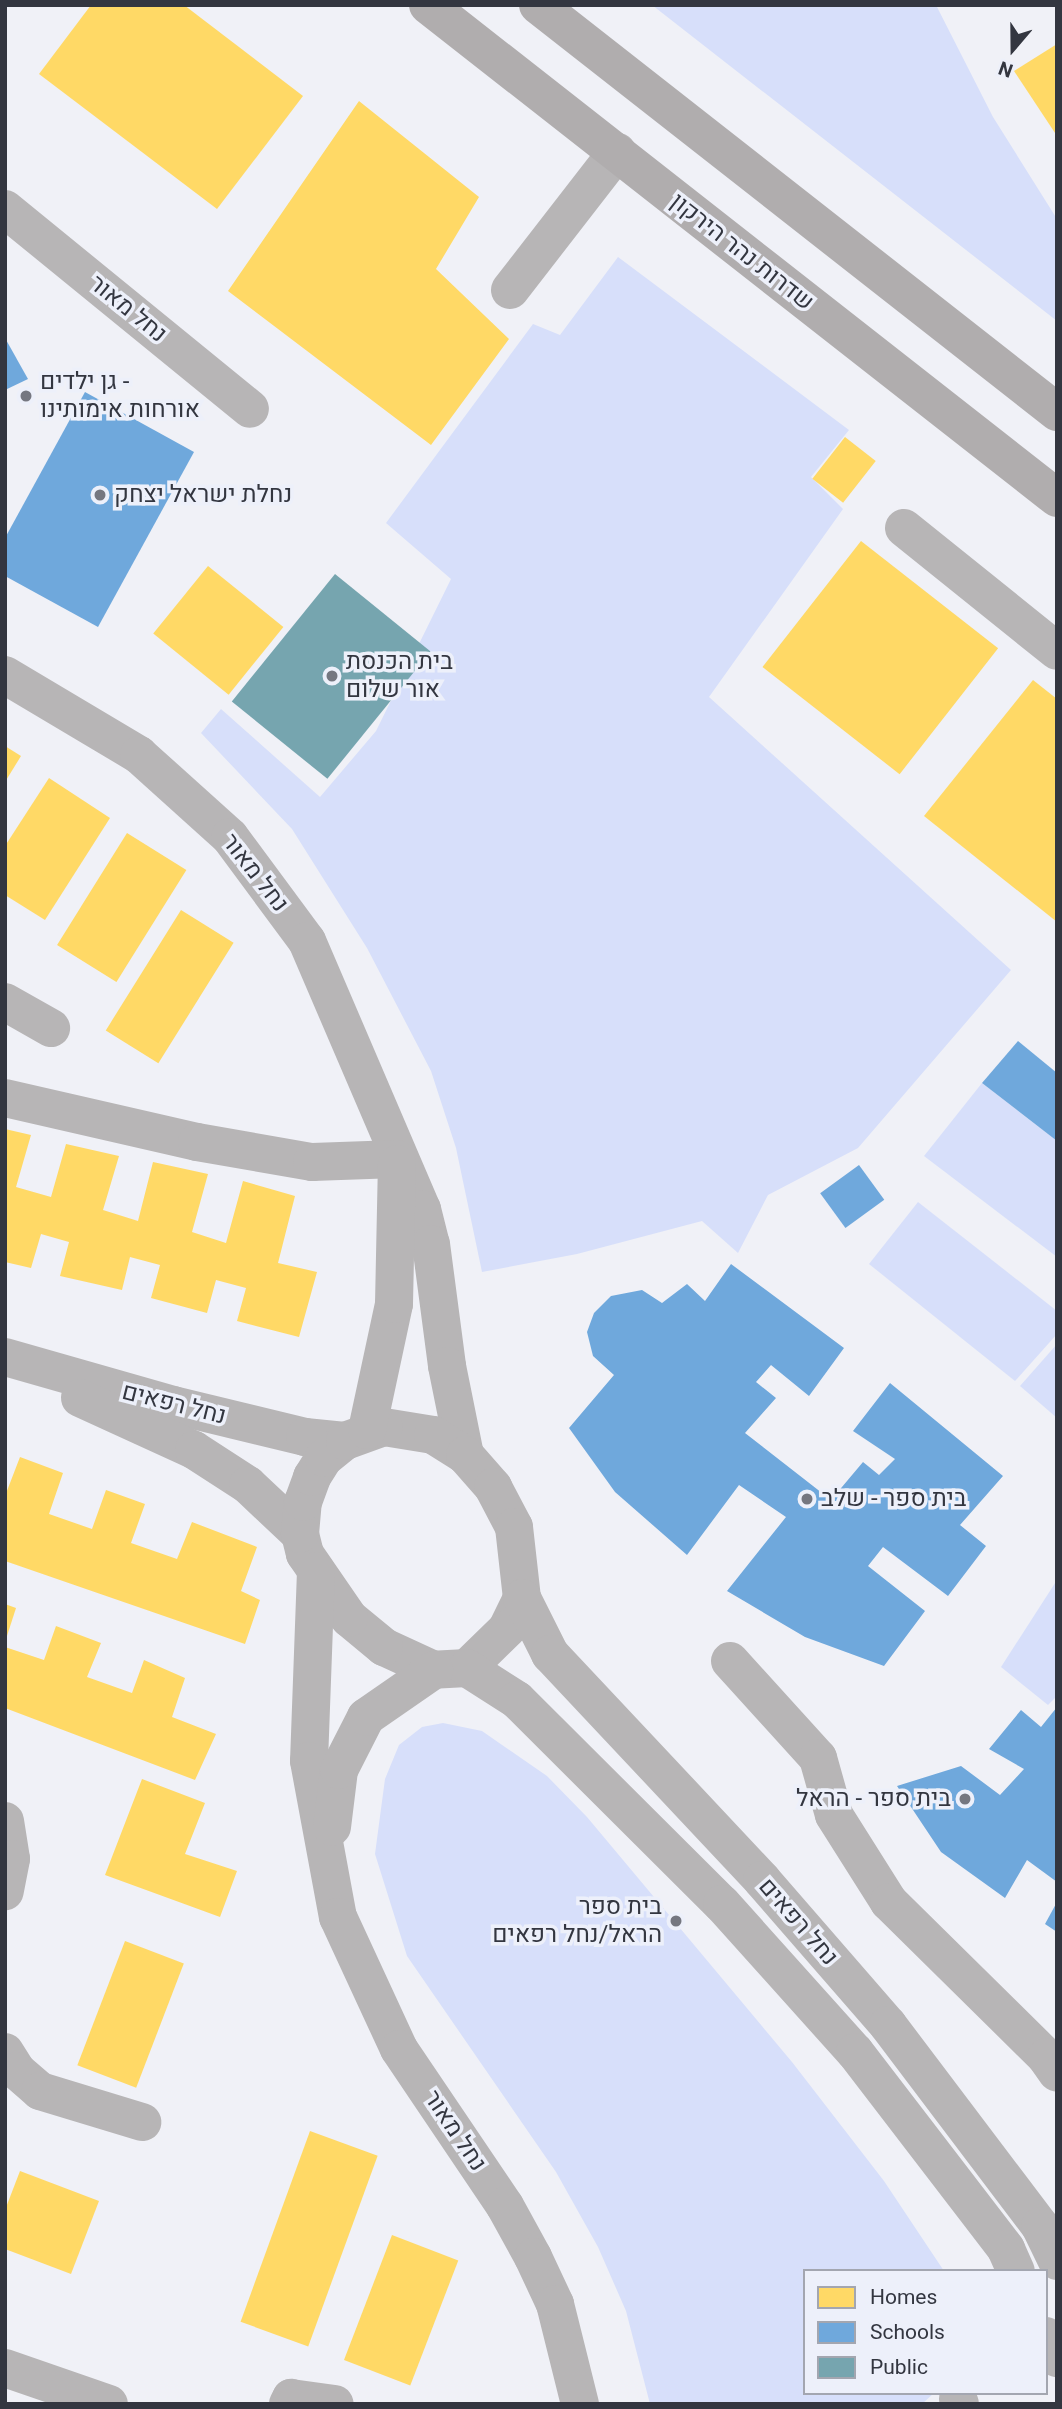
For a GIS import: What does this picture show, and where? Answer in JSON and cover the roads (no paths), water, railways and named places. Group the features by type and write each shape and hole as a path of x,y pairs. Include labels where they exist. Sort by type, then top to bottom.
{"main road":[{"name":"שדרות נהר הירקון","path":"428,5 1057,498"},
{"path":"538,5 1057,412"}],"street":[{"path":"510,290 617,152"},
{"name":"נחל מאור","path":"5,209 250,409"},
{"path":"904,528 1057,651"},
{"name":"נחל מאור","path":"5,675 139,755 230,837 307,941 397,1159 422,1209 431,1244 447,1366 466,1455"},
{"path":"5,1002 51,1028"},
{"path":"5,1098 197,1142 312,1162 397,1159"},
{"name":"נחל מאור","path":"356,1436 394,1304 397,1159"},
{"name":"נחל רפאים","path":"5,1360 305,1437 356,1436"},
{"name":"נחל רפאים","path":"5,1360 194,1450 248,1485 300,1534"},
{"path":"402,1427 433,1435 466,1455 493,1487 514,1527 522,1598 507,1629 451,1669 384,1647 349,1618 305,1554 300,1534 303,1502 312,1477 324,1458 356,1436 402,1427"},
{"name":"נחל מאור","path":"316,1571 317,1632 307,1725 338,1917 393,2037 505,2206 550,2292 580,2404"},
{"name":"נחל רפאים","path":"522,1598 551,1654 762,1880 888,2025 1040,2226 1057,2261"},
{"path":"730,1661 818,1758 834,1815 889,1902 1046,2057 1057,2073"},
{"name":"נחל מאור","path":"327,1860 340,1770 351,1741 366,1717 451,1669"},
{"name":"נחל רפאים","path":"451,1669 517,1700 731,1914 855,2052 1006,2249 1015,2269"},
{"path":"5,1821 12,1859 5,1891"},
{"path":"5,2052 17,2071 40,2091 142,2122"},
{"path":"1048,2340 1057,2358"},
{"path":"5,2368 108,2404"},
{"path":"288,2404 291,2398 335,2404"}],"place":[{"name":"גן ילדים - אורחות אימותינו","path":"26,396"},
{"name":"נחלת ישראל יצחק","path":"100,495"},
{"name":"בית הכנסת אור שלום","path":"332,676"},
{"name":"בית ספר - שלב","path":"807,1499"},
{"name":"בית ספר - הראל","path":"965,1799"},
{"name":"בית ספר הראל/נחל רפאים","path":"676,1921"}]}
